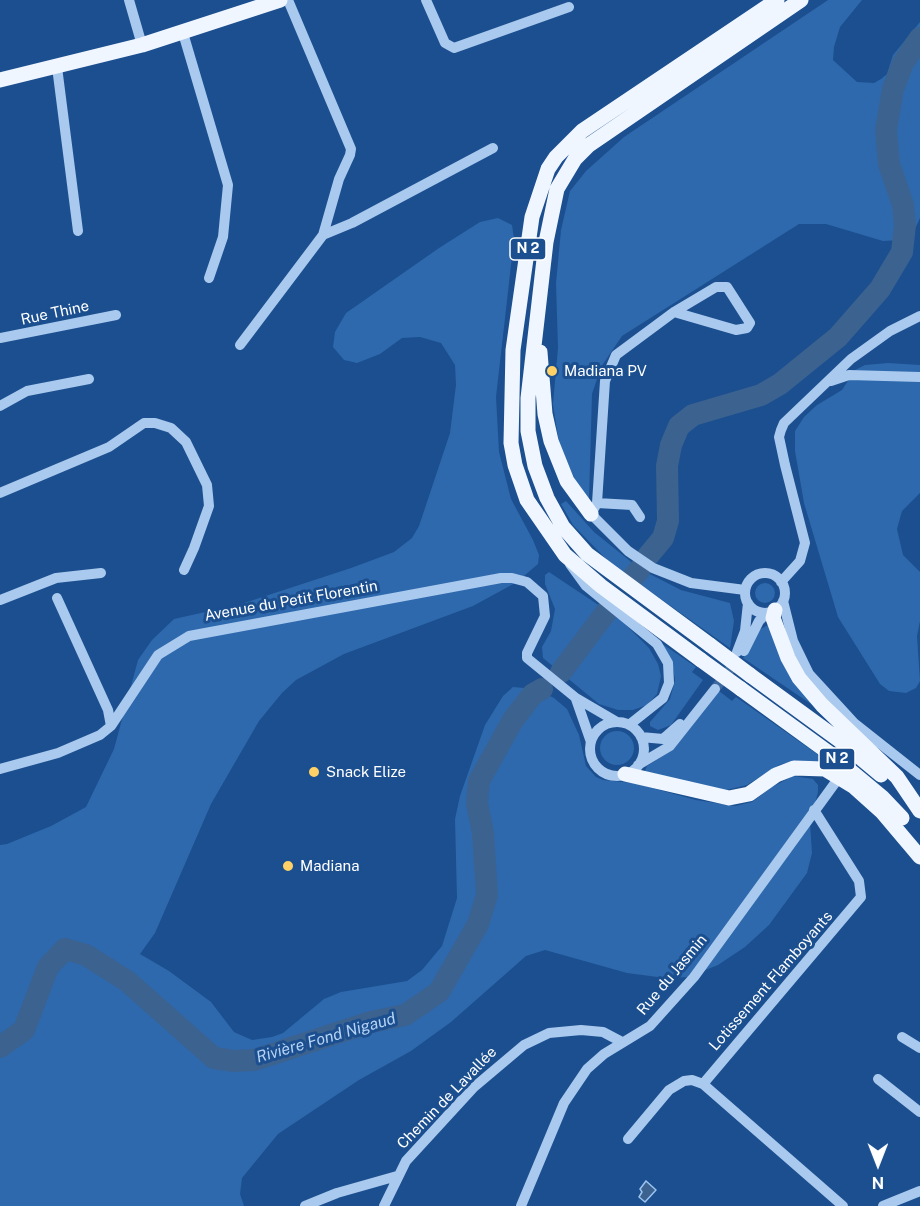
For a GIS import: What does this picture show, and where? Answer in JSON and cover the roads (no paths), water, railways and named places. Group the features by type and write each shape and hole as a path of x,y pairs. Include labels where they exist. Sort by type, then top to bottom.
{"main road":[{"path":"0,80 183,33 280,0"},
{"name":"N 2","path":"777,0 582,131 556,157 548,169 532,217 513,350 511,427 515,465 527,500 565,555 598,590 627,612 701,660 829,753 882,797 920,843"},
{"name":"N 2","path":"801,0 589,145 574,159 557,189 552,204 528,398 528,431 535,466 547,498 564,527 587,554 857,754 893,785 920,816"},
{"path":"538,316 544,414 551,441 567,481 594,509"},
{"path":"775,608 773,618 788,658 799,678 822,705 897,777 920,810"},
{"path":"625,774 736,798 752,792 776,775 794,768 825,769 848,782 882,812 920,857"}],"street":[{"path":"129,0 141,45"},
{"path":"240,345 323,235 339,179 350,159 351,149 288,0"},
{"path":"426,0 445,44 454,48 461,48 569,7"},
{"path":"183,33 228,185 223,237 209,278"},
{"path":"57,67 78,231"},
{"path":"323,235 352,223 493,148"},
{"path":"675,312 736,330 747,328 750,323 727,287 722,285 675,312 620,351 609,369 602,408 594,509 628,551 653,568 691,584 745,590"},
{"name":"Rue Thine","path":"0,338 116,315"},
{"path":"781,582 800,561 805,543 779,437 784,423 851,359 890,331 920,316"},
{"path":"824,383 849,375 920,377"},
{"path":"0,406 27,391 89,379"},
{"path":"0,493 109,447 144,423 155,423 171,428 186,442 207,484 209,506 184,570"},
{"path":"594,509 632,505 640,517"},
{"path":"0,600 56,578 101,573"},
{"path":"760,574 772,575 781,582 784,587 775,608 759,621 739,654 745,631 748,603 745,590 750,579 760,574"},
{"name":"Avenue du Petit Florentin","path":"0,769 58,753 100,735 111,726 158,655 179,640 199,633 512,578 527,582 543,596 545,616 526,656 544,674 576,698"},
{"path":"57,598 108,710 111,726"},
{"path":"748,603 756,611 775,608"},
{"path":"775,608 808,674 854,723 920,775"},
{"path":"627,612 657,644 668,663 670,676 667,692 658,705 629,725"},
{"path":"576,698 591,742 591,756 598,768 611,775 625,774 670,746 712,687 669,736 657,739 641,737"},
{"path":"576,698 617,722 629,725 641,737 644,750 638,765"},
{"path":"591,742 600,727 617,722"},
{"name":"Rue du Jasmin","path":"521,1206 564,1102 587,1069 622,1042 650,1026 694,977 835,783"},
{"name":"Lotissement Flamboyants","path":"703,1084 861,897 859,881 814,810"},
{"name":"Chemin de Lavallée","path":"384,1206 406,1161 473,1088 505,1059 537,1037 549,1032 581,1030 603,1032 622,1042"},
{"path":"902,1036 920,1048"},
{"path":"878,1079 920,1112"},
{"path":"628,1139 675,1086 692,1080 703,1084 843,1206"},
{"path":"305,1206 337,1193 397,1176"},
{"path":"883,1206 920,1191"}],"waterway":[{"name":"Rivière Fond Nigaud","path":"648,556 663,538 668,521 667,466 671,445 679,426 693,415 761,395 780,384 838,337 880,289 902,252 905,225 903,205 889,164 886,130 893,89 903,63 920,38"},
{"name":"Rivière Fond Nigaud","path":"634,576 640,569"},
{"name":"Rivière Fond Nigaud","path":"561,672 607,611"},
{"name":"Rivière Fond Nigaud","path":"0,1047 24,1030 48,967 65,949 86,955 127,981 214,1058 234,1061 254,1060 371,1022 405,1015 439,992 478,924 487,895 483,833 477,803 479,781 513,720 533,694 542,689"}],"tunnel":[{"path":"715,689 741,655"}],"place":[{"name":"Madiana PV","path":"552,371"},
{"name":"Snack Elize","path":"314,772"},
{"name":"Madiana","path":"288,866"}]}
